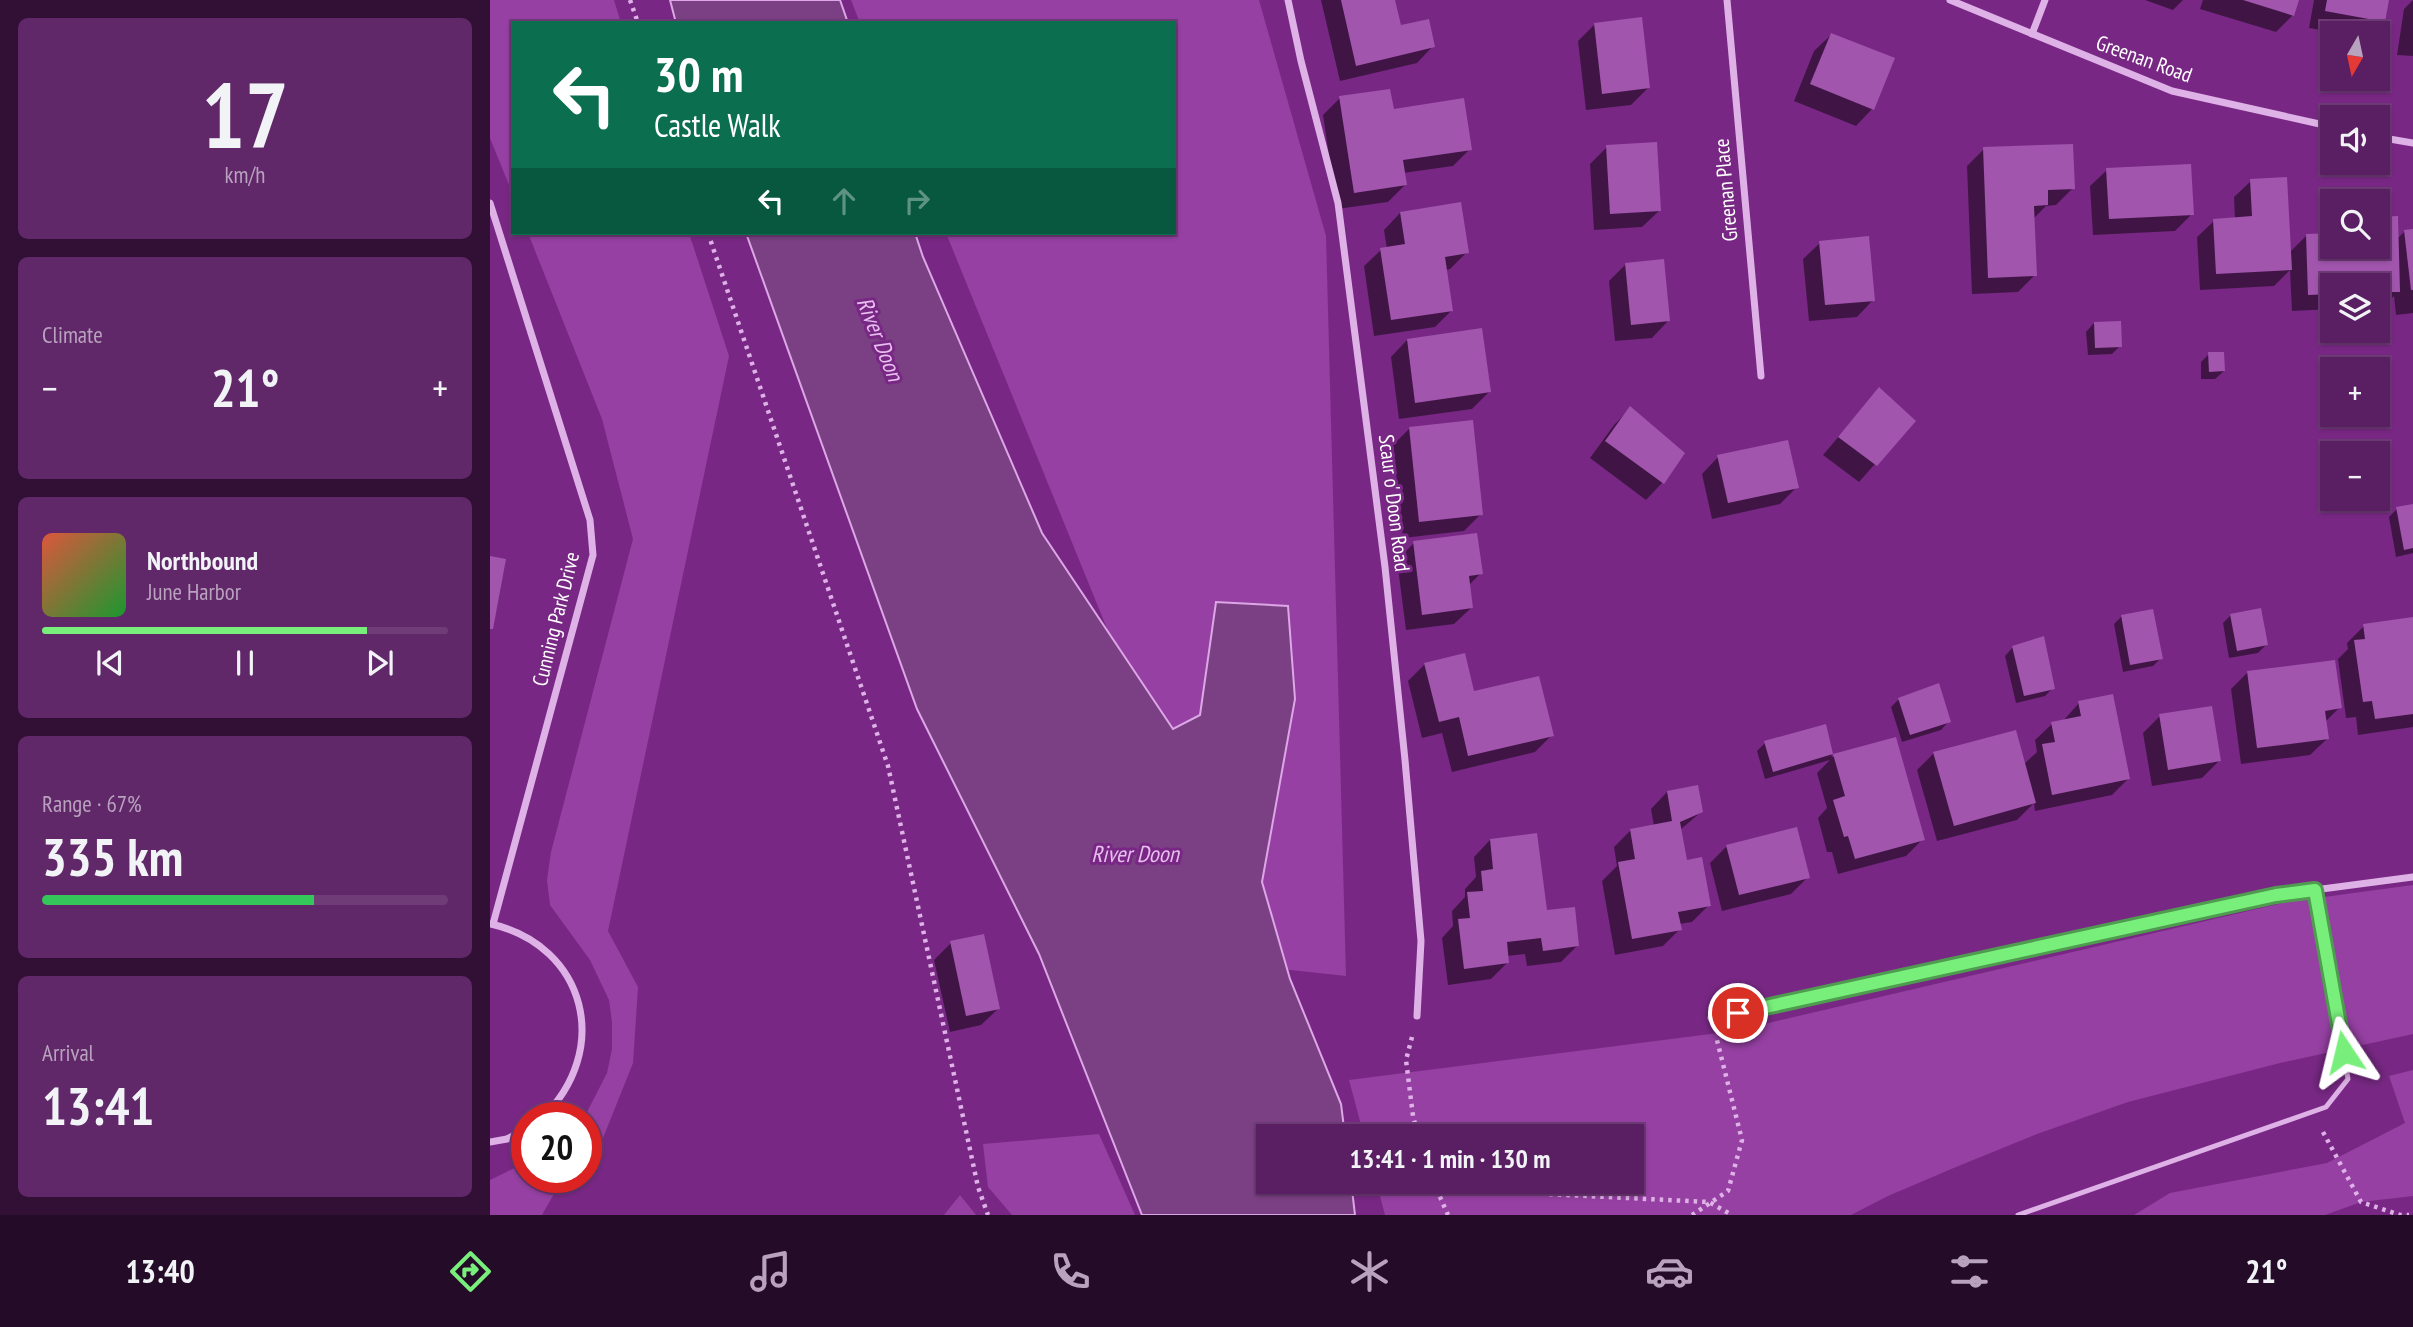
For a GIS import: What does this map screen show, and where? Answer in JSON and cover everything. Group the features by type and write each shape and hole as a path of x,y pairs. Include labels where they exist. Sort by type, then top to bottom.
{"street":[{"name":"Scaur o' Doon Road","path":"1288,0 1338,203 1344,243 1385,568 1405,760 1421,941 1417,1016"},
{"name":"Greenan Place","path":"1727,0 1761,376"},
{"name":"Greenan Road","path":"1950,0 2172,91 2320,124"},
{"path":"2032,34 2045,0"},
{"path":"2390,139 2413,143"},
{"name":"Cunning Park Drive","path":"490,203 590,520 593,555 491,924"},
{"path":"1711,1018 2276,895 2413,877"},
{"path":"491,924 523,934 549,954 569,980 580,1010 583,1042 575,1074 559,1102"},
{"path":"490,1142 511,1137"}],"lane":[{"path":"2018,1215 2326,1107 2348,1079 2315,890"}],"path":[{"path":"631,0 637,21"},
{"path":"709,235 888,766 978,1187 988,1215"},
{"path":"1415,1124 1406,1060 1417,1016"},
{"path":"1692,1215 1728,1191 1742,1140 1711,1018"},
{"path":"2326,1107 2323,1132 2361,1202 2400,1215 2409,1215"},
{"path":"1439,1194 1448,1215"},
{"path":"1546,1194 1709,1202 1732,1215"}],"shaded area":[{"path":"490,0 614,0 620,21 511,21 511,190 490,138"},
{"path":"851,0 1259,0 1326,236 1346,976 1244,965 947,235 1176,235 1176,21 859,21"},
{"path":"529,235 690,235 729,356 608,931 638,987 633,1063 602,1139 602,1102 592,1102 607,1073 612,1049 609,1000 590,960 550,905 547,880 551,852 633,539 602,419"},
{"path":"2413,885 2413,1034 2280,1063 2128,1102 2037,1134 1956,1167 1851,1215 1385,1215 1379,1194 1644,1194 1644,1124 1361,1124 1349,1080 1734,1031 2287,902"},
{"path":"2413,1070 2413,1196 2361,1202 2325,1215 2134,1215 2170,1193 2327,1163 2405,1123 2389,1076"},
{"path":"1099,1134 1135,1215 1012,1215 988,1187 983,1144"},
{"path":"511,1170 511,1193 554,1193 542,1215 490,1215 490,1180"},
{"path":"960,1195 976,1215 944,1215"}],"water":[{"path":"670,0 840,0 847,21 675,21"},
{"name":"River Doon","path":"747,235 916,235 1042,533 1173,729 1200,715 1216,602 1288,606 1295,699 1262,882 1290,979 1341,1104 1344,1124 1256,1124 1256,1194 1353,1194 1355,1215 1142,1215 1039,954 917,709"}],"building":[{"path":"1341,0 1395,0 1401,25 1429,19 1435,47 1356,66"},
{"path":"2243,0 2299,0 2294,16"},
{"path":"2327,0 2389,0 2385,21 2325,11"},
{"path":"1642,17 1650,88 1602,94 1594,23"},
{"path":"1831,33 1895,58 1874,110 1810,84"},
{"path":"1390,89 1394,109 1464,98 1472,150 1403,160 1407,185 1354,193 1339,96"},
{"path":"1657,142 1661,211 1610,214 1606,145"},
{"path":"2073,144 2075,189 2048,190 2048,205 2034,206 2037,276 1988,278 1983,147"},
{"path":"2191,164 2194,215 2109,219 2106,168"},
{"path":"2287,177 2292,270 2216,274 2213,219 2252,216 2250,179"},
{"path":"1461,202 1469,253 1445,257 1453,311 1391,320 1380,248 1405,244 1400,212"},
{"path":"2390,216 2398,216 2400,292 2390,292 2390,273 2320,273 2320,295 2308,295 2306,234 2320,233 2320,259 2390,259"},
{"path":"2413,229 2413,290 2411,290 2404,230"},
{"path":"1869,236 1875,301 1825,305 1819,241"},
{"path":"1664,259 1670,321 1631,325 1625,263"},
{"path":"2121,321 2122,347 2095,348 2094,322"},
{"path":"1482,328 1491,392 1415,403 1407,339"},
{"path":"2208,352 2224,352 2225,371 2209,372"},
{"path":"1879,387 1916,421 1877,466 1838,437"},
{"path":"1630,406 1685,453 1664,484 1605,441"},
{"path":"1473,420 1483,515 1419,522 1409,427"},
{"path":"1788,440 1799,488 1728,503 1717,455"},
{"path":"2413,504 2413,548 2404,550 2396,507"},
{"path":"1477,533 1483,574 1469,576 1473,608 1422,615 1413,541"},
{"path":"490,556 506,559 493,629 490,629"},
{"path":"2261,608 2268,645 2237,651 2230,614"},
{"path":"2153,609 2163,659 2130,665 2121,615"},
{"path":"2413,617 2413,714 2375,719 2372,701 2363,702 2354,640 2365,639 2363,624"},
{"path":"2044,636 2055,689 2024,696 2012,646"},
{"path":"1465,653 1474,691 1539,676 1554,736 1468,756 1459,717 1439,722 1424,663"},
{"path":"2335,660 2342,708 2325,711 2329,739 2257,748 2247,671"},
{"path":"1939,683 1951,722 1910,735 1898,698"},
{"path":"2113,694 2130,779 2052,795 2042,744 2055,742 2051,722 2081,716 2078,701"},
{"path":"2212,706 2221,761 2168,770 2159,714"},
{"path":"1826,724 1833,754 1773,772 1764,741"},
{"path":"2016,730 2036,803 1954,826 1933,752"},
{"path":"1896,737 1925,840 1855,859 1848,836 1844,837 1833,800 1845,796 1833,754"},
{"path":"1698,785 1703,812 1680,822 1687,860 1702,857 1711,906 1678,912 1682,930 1632,939 1618,862 1635,859 1630,829 1672,821 1667,791"},
{"path":"1797,827 1810,878 1739,895 1726,845"},
{"path":"1537,833 1547,910 1575,907 1579,946 1543,951 1541,938 1507,942 1509,963 1464,969 1458,919 1470,918 1467,892 1483,891 1481,871 1493,869 1490,839"},
{"path":"984,934 1000,1009 966,1016 950,941"}],"route":[{"path":"1738,1013 2276,895 2315,890 2344,1052"}]}
